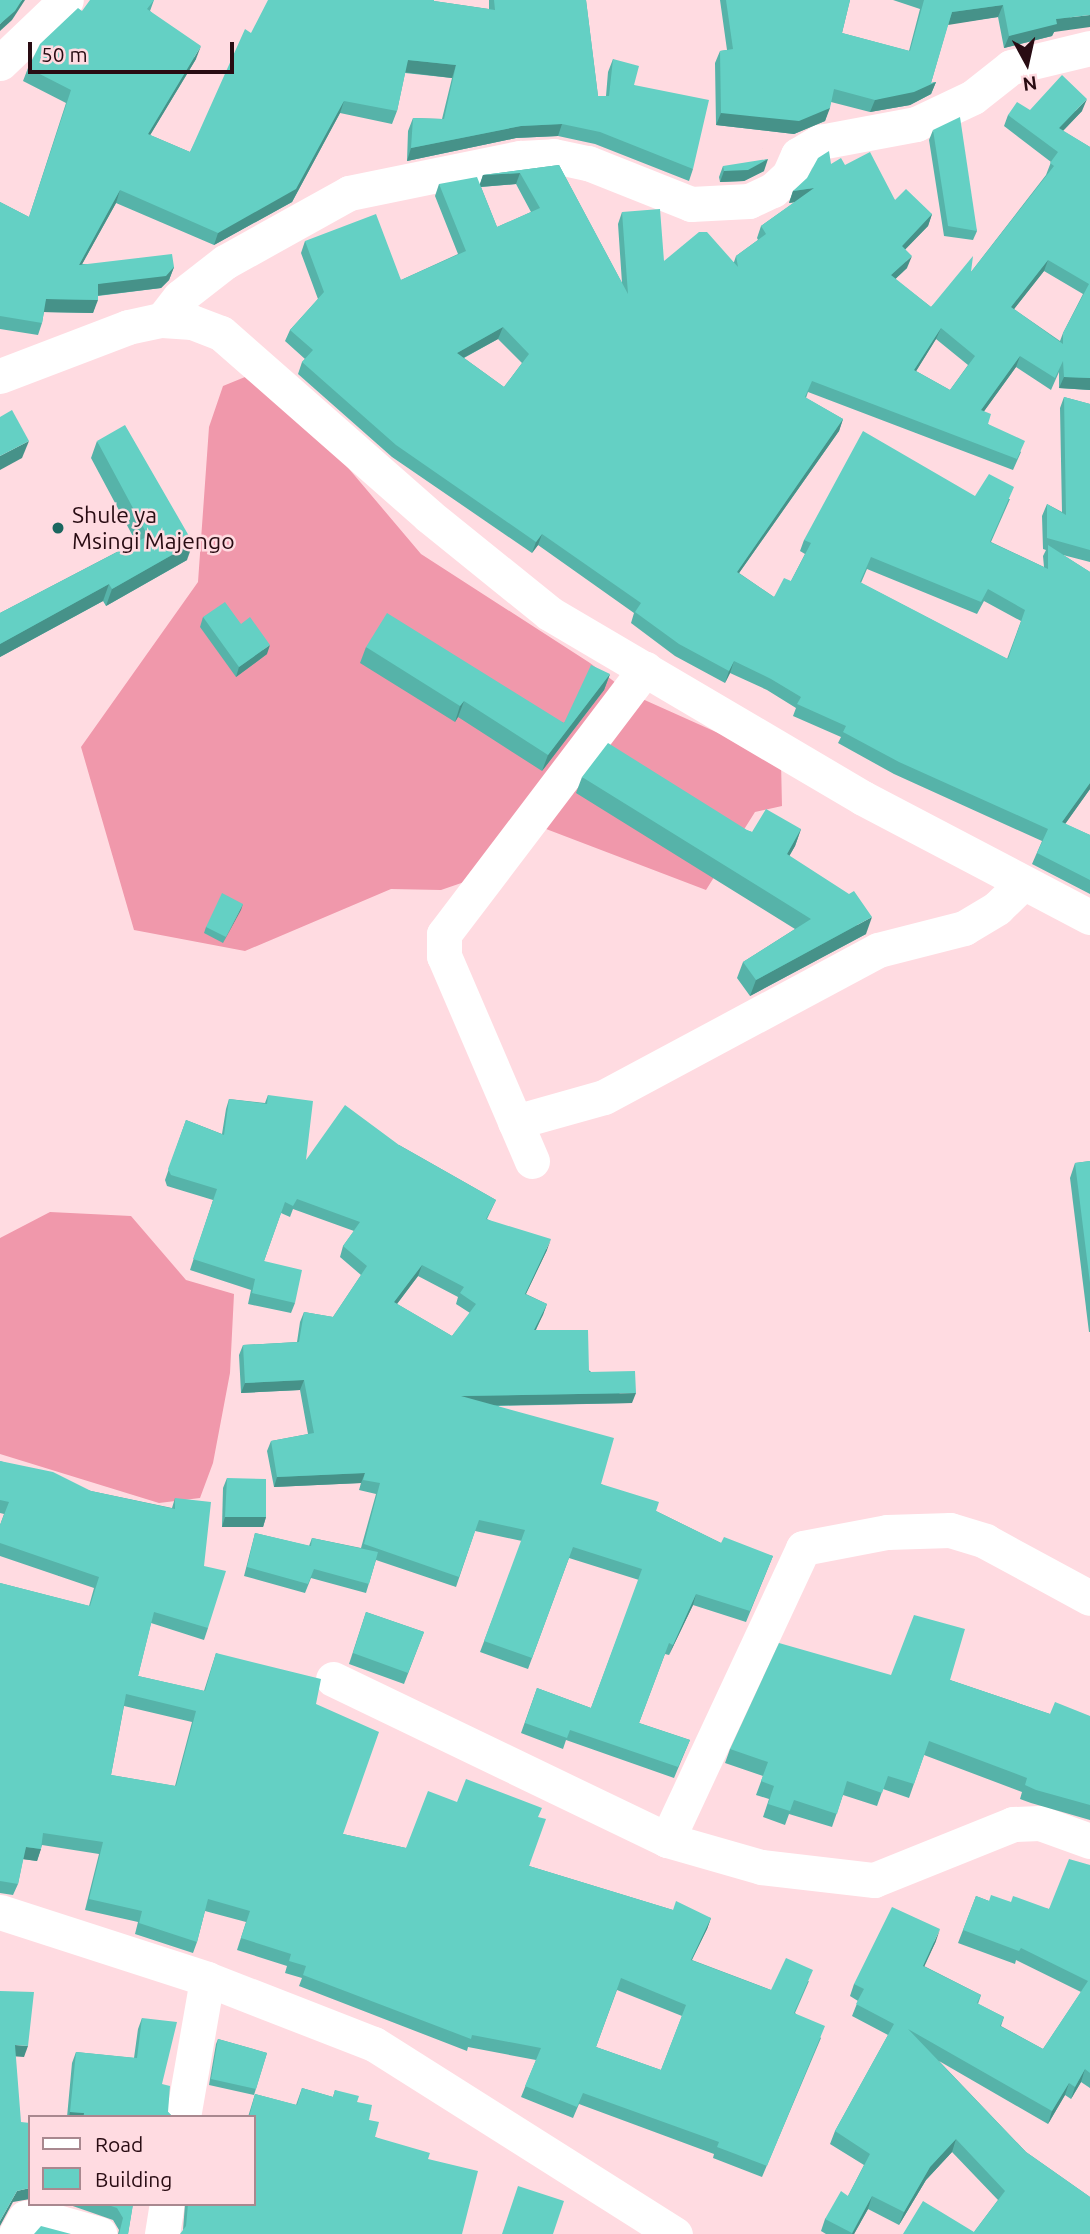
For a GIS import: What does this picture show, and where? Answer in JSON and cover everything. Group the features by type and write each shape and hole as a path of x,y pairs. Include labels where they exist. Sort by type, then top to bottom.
{"street":[{"path":"0,64 66,0"},
{"path":"162,320 180,297 225,262 349,193 520,158 554,156 588,163 691,204 749,201 773,190 789,175 798,155 820,142 916,124 973,97 1011,67 1090,48"},
{"path":"0,376 128,327 162,320 192,322 221,333 429,516 549,613 863,798 1090,917"},
{"path":"532,1161 444,956 447,925 645,669"},
{"path":"515,1122 604,1097 856,960 964,928 997,908 1023,883"},
{"path":"667,1840 803,1548 887,1532 950,1530 985,1541 1090,1598"},
{"path":"334,1679 667,1840 761,1867 874,1880 969,1838 1013,1824 1041,1823 1090,1841"},
{"path":"0,1912 208,1979 374,2044 675,2234"},
{"path":"183,2115 208,1979"},
{"path":"162,2234 167,2206"},
{"path":"16,2234 25,2218 36,2216 99,2234"}],"shaded area":[{"path":"257,372 328,444 421,554 590,663 629,693 781,761 782,806 755,812 706,890 533,824 473,879 441,890 391,889 245,951 134,930 81,747 198,582 209,427 223,386"},
{"path":"50,1212 131,1216 186,1280 234,1294 230,1373 213,1463 200,1498 159,1503 0,1454 0,1238"}],"building":[{"path":"0,0 22,0 15,11 0,24"},
{"path":"90,0 154,0 147,9 201,46 148,134 190,152 245,29 251,33 268,0 434,0 495,10 494,0 586,0 598,96 609,96 613,59 639,66 634,85 709,100 693,169 600,132 562,124 521,126 411,148 413,118 444,119 456,65 408,60 397,111 344,101 296,189 218,233 120,190 79,265 172,254 174,267 166,276 98,284 98,300 46,299 42,323 0,316 0,202 29,217 71,90 28,68 40,44 78,8 82,11"},
{"path":"726,0 850,0 842,33 910,51 924,0 1090,0 1090,15 1056,19 1057,24 1009,36 1003,5 952,12 931,83 936,82 914,92 875,100 834,89 830,108 799,121 721,113 720,51 733,49"},
{"path":"1062,75 1087,99 1059,128 1090,147 1090,378 1064,377 1063,361 1055,378 1020,356 981,410 991,414 988,424 1025,441 1017,459 812,381 805,397 843,419 737,572 774,597 784,578 791,581 811,543 804,540 863,431 975,496 989,474 1014,487 990,542 1048,569 1048,545 1090,572 1090,783 1062,822 1090,835 1090,880 1037,853 1048,829 899,762 843,732 846,726 797,704 801,697 771,679 734,661 729,671 679,644 635,612 641,603 542,534 536,542 396,445 302,362 313,350 290,330 324,292 305,241 376,214 401,280 466,251 439,184 477,177 497,227 540,208 520,173 483,175 559,165 628,294 622,212 660,209 664,261 699,232 707,232 738,267 736,256 766,234 761,226 814,188 793,191 807,178 818,158 829,151 831,164 841,158 845,165 870,152 895,200 906,189 932,214 902,246 912,256 891,275 931,307 973,256 971,272 1054,166 1050,163 1058,152 1008,115 1017,102 1030,110","holes":["1048,260 1089,284 1063,333 1063,344 1011,307","503,327 529,354 504,387 457,353","941,328 975,356 950,390 914,370","871,557 981,602 988,589 1025,610 1008,659 860,582"]},
{"path":"960,117 977,231 948,226 933,130"},
{"path":"768,159 748,170 724,171 723,166"},
{"path":"1064,397 1090,404 1090,550 1047,538 1047,504 1066,515"},
{"path":"12,410 29,441 0,456 0,417"},
{"path":"125,425 193,543 112,589 109,584 0,644 0,613 148,536 97,441"},
{"path":"225,602 241,624 250,617 270,645 239,667 203,617"},
{"path":"387,613 564,723 591,665 610,674 548,755 464,701 460,706 366,647"},
{"path":"608,743 747,830 752,832 766,809 801,829 787,854 849,894 854,891 872,917 756,980 743,962 811,919 582,777"},
{"path":"222,893 243,904 226,937 206,927"},
{"path":"268,1095 313,1101 306,1160 345,1105 399,1145 496,1200 486,1219 551,1239 525,1294 547,1304 534,1330 588,1330 589,1372 635,1371 636,1393 461,1396 614,1438 601,1484 659,1502 656,1511 721,1543 724,1537 773,1556 750,1611 696,1594 673,1645 669,1643 639,1723 690,1740 678,1767 570,1730 567,1738 525,1723 537,1688 591,1708 642,1569 573,1547 532,1658 484,1641 525,1530 479,1520 459,1577 364,1544 380,1483 363,1480 365,1473 277,1477 271,1441 314,1433 304,1380 245,1383 243,1345 299,1342 304,1312 333,1317 367,1266 343,1246 360,1222 297,1199 293,1206 285,1202 264,1261 302,1270 295,1303 252,1293 255,1279 193,1259 217,1189 171,1175 168,1169 186,1120 224,1135 229,1099 267,1104","holes":["422,1265 464,1287 460,1293 476,1304 452,1336 394,1302"]},
{"path":"1090,1161 1090,1283 1075,1163"},
{"path":"0,1461 53,1472 91,1491 175,1509 175,1498 211,1502 204,1566 226,1571 208,1628 154,1612 138,1676 205,1691 216,1653 321,1679 316,1704 379,1732 343,1834 406,1848 428,1791 457,1802 466,1779 542,1808 538,1817 546,1819 529,1866 673,1910 676,1901 711,1918 691,1960 771,1990 786,1958 813,1970 794,2013 825,2026 767,2166 717,2147 719,2142 583,2093 577,2107 525,2086 541,2048 472,2035 471,2039 303,1975 306,1966 289,1961 291,1954 241,1938 250,1911 208,1899 197,1942 139,1923 142,1911 89,1899 103,1842 43,1833 41,1849 26,1847 18,1884 0,1881 0,1583 90,1606 99,1577 0,1543 0,1525 9,1502 0,1500","holes":["126,1694 196,1711 176,1786 111,1775","621,1978 686,2005 661,2070 596,2047"]},
{"path":"227,1478 266,1479 266,1517 225,1517"},
{"path":"255,1533 311,1546 312,1538 378,1552 369,1584 314,1569 308,1584 247,1567"},
{"path":"366,1612 424,1632 408,1673 353,1653"},
{"path":"914,1615 965,1629 950,1680 1050,1714 1055,1702 1090,1716 1090,1805 1036,1790 1025,1785 1027,1778 929,1741 914,1784 888,1776 882,1793 847,1781 837,1814 794,1800 790,1811 768,1804 774,1786 761,1781 768,1762 730,1749 779,1643 891,1675"},
{"path":"1069,1859 1090,1865 1090,2073 1085,2069 1075,2087 1069,2083 1052,2111 908,2029 1026,2152 1090,2197 1090,2234 903,2234 923,2201 974,2232 1005,2191 956,2139 930,2167 904,2212 872,2196 852,2233 825,2219 841,2191 848,2196 870,2154 835,2131 894,2024 856,2004 864,1989 854,1984 892,1907 940,1929 923,1966 981,1995 977,2003 1004,2017 1000,2026 1043,2049 1088,1981 1021,1948 1019,1951 963,1930 976,1896 989,1901 991,1895 1011,1902 1013,1896 1049,1909"},
{"path":"0,1991 34,1992 28,2046 15,2045 21,2122 28,2123 28,2188 17,2191 0,2221"},
{"path":"142,2018 177,2022 162,2084 170,2086 168,2112 171,2115 84,2115 70,2112 76,2052 137,2058"},
{"path":"218,2039 267,2053 256,2089 211,2079"},
{"path":"302,2088 333,2097 335,2090 359,2096 357,2102 372,2105 369,2120 379,2122 375,2137 430,2153 428,2159 478,2171 462,2234 180,2234 186,2226 188,2206 256,2206 256,2115 250,2115 255,2094 297,2105"},
{"path":"518,2186 564,2201 553,2234 502,2234"},
{"path":"111,2206 133,2206 128,2234 119,2234 123,2218 117,2208"},
{"path":"41,2226 71,2234 34,2234"}],"place":[{"name":"Shule ya Msingi Majengo","path":"58,528"}]}
